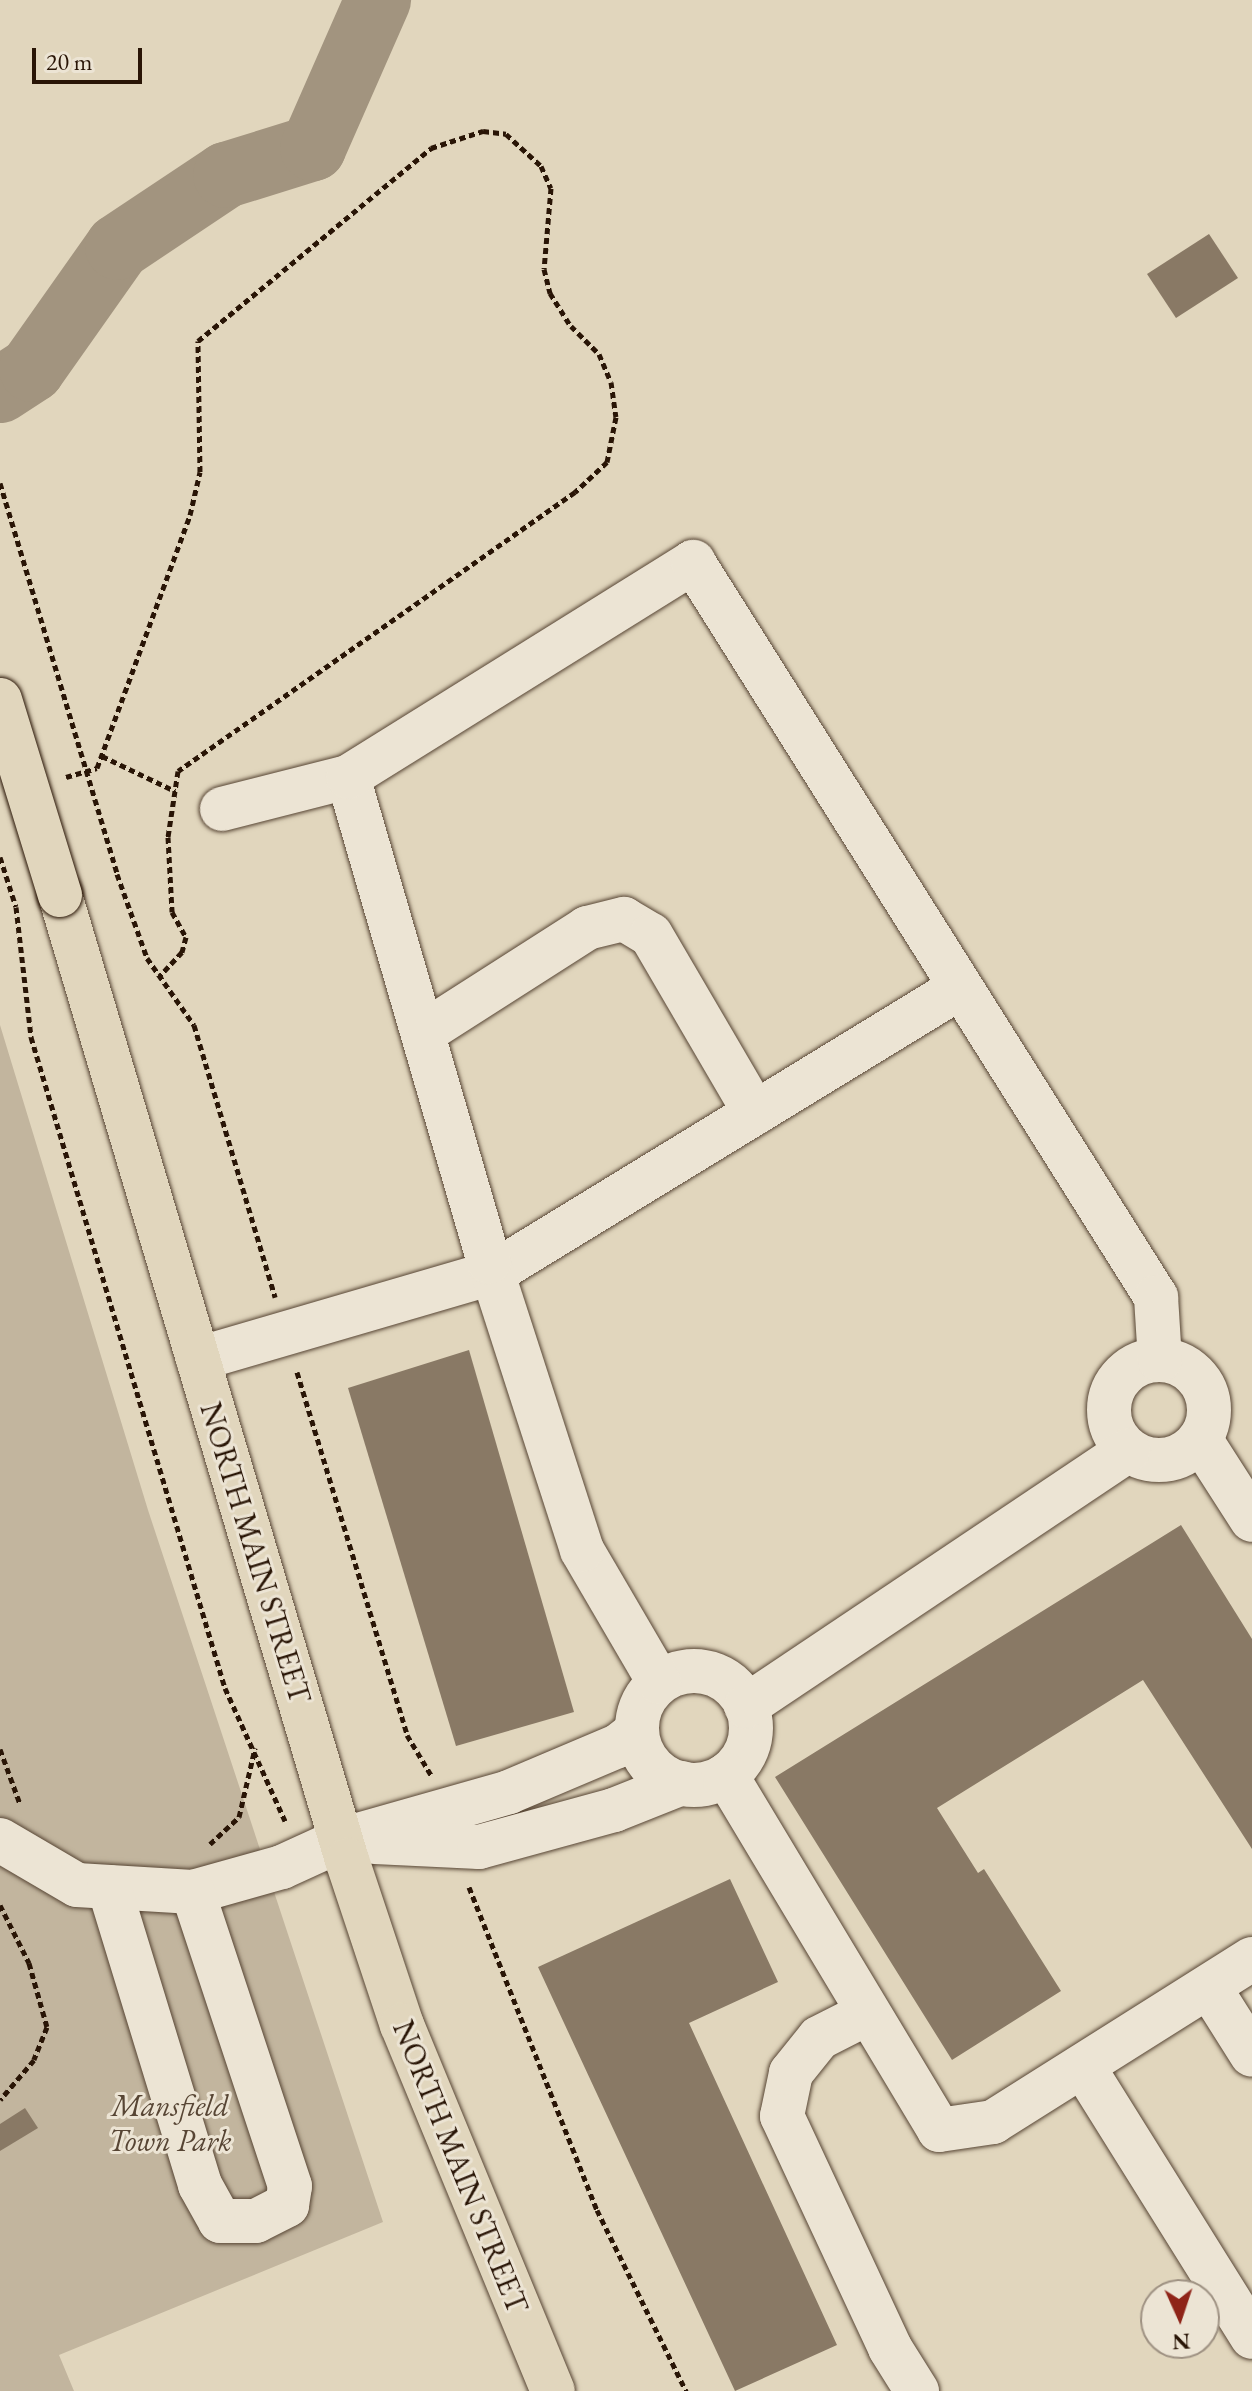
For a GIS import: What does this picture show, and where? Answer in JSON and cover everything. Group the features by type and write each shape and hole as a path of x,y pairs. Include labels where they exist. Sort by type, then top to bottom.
{"main road":[{"name":"NORTH MAIN STREET","path":"0,700 341,1840 402,2025 553,2391"}],"lane":[{"path":"222,809 348,777 693,562 1156,1297 1160,1360"},
{"path":"348,777 493,1273 582,1550 659,1682"},
{"path":"423,1033 587,928 624,919 651,935 755,1113"},
{"path":"198,1359 493,1273 961,987"},
{"path":"1160,1360 1189,1369 1206,1393 1208,1417 1200,1439 1189,1451 1167,1460 1143,1458 1128,1450 1110,1423 1112,1391 1131,1368 1160,1360"},
{"path":"1200,1439 1252,1520"},
{"path":"746,1706 1128,1450"},
{"path":"449,1828 479,1847 614,1810 682,1783 726,1775 747,1748 751,1731 746,1706 730,1683 713,1674 676,1673 659,1682 638,1713 636,1732 650,1765 682,1783"},
{"path":"12,1830 77,1885 109,1887 198,1872 282,1867 341,1840 449,1828 509,1792 618,1746 636,1732"},
{"path":"726,1775 939,2130 993,2122 1084,2068 1252,1959"},
{"path":"109,1887 200,2185 220,2221 256,2221 287,2205 290,2186 198,1872"},
{"path":"1209,1987 1252,2055"},
{"path":"868,2013 819,2038 791,2073 782,2116 890,2348 917,2391"},
{"path":"1084,2068 1252,2337"}],"path":[{"path":"56,781 97,768 190,515 200,472 198,341 431,148 483,131 506,134 541,166 551,188 544,269 550,293 571,326 599,354 611,382 616,417 607,462 575,492 349,653 204,749 178,771 168,837 172,912 186,937 182,952 160,976"},
{"path":"0,483 117,874 147,958 194,1025 407,1735 429,1769 597,2210 686,2391"},
{"path":"102,756 175,791"},
{"path":"0,857 16,907 31,1037 225,1688 255,1747 286,1826 341,1840"},
{"path":"198,1872 239,1817 255,1747"},
{"path":"0,1749 12,1830"},
{"path":"0,1905 29,1963 47,2027 34,2060 0,2100"}],"green space":[{"name":"Mansfield Town Park","path":"0,1025 148,1510 383,2222 59,2355 74,2391 0,2391"}],"building":[{"path":"1209,234 1238,278 1176,318 1147,274"},
{"path":"469,1350 574,1712 456,1746 348,1388"},
{"path":"1181,1525 1252,1639 1252,1849 1143,1680 937,1808 978,1873 984,1869 1061,1991 952,2060 775,1777"},
{"path":"730,1879 778,1982 689,2023 837,2345 735,2391 538,1967"},
{"path":"25,2108 38,2128 0,2151 0,2124"}],"waterway":[{"path":"0,390 32,369 118,247 226,175 313,148 378,0"}]}
